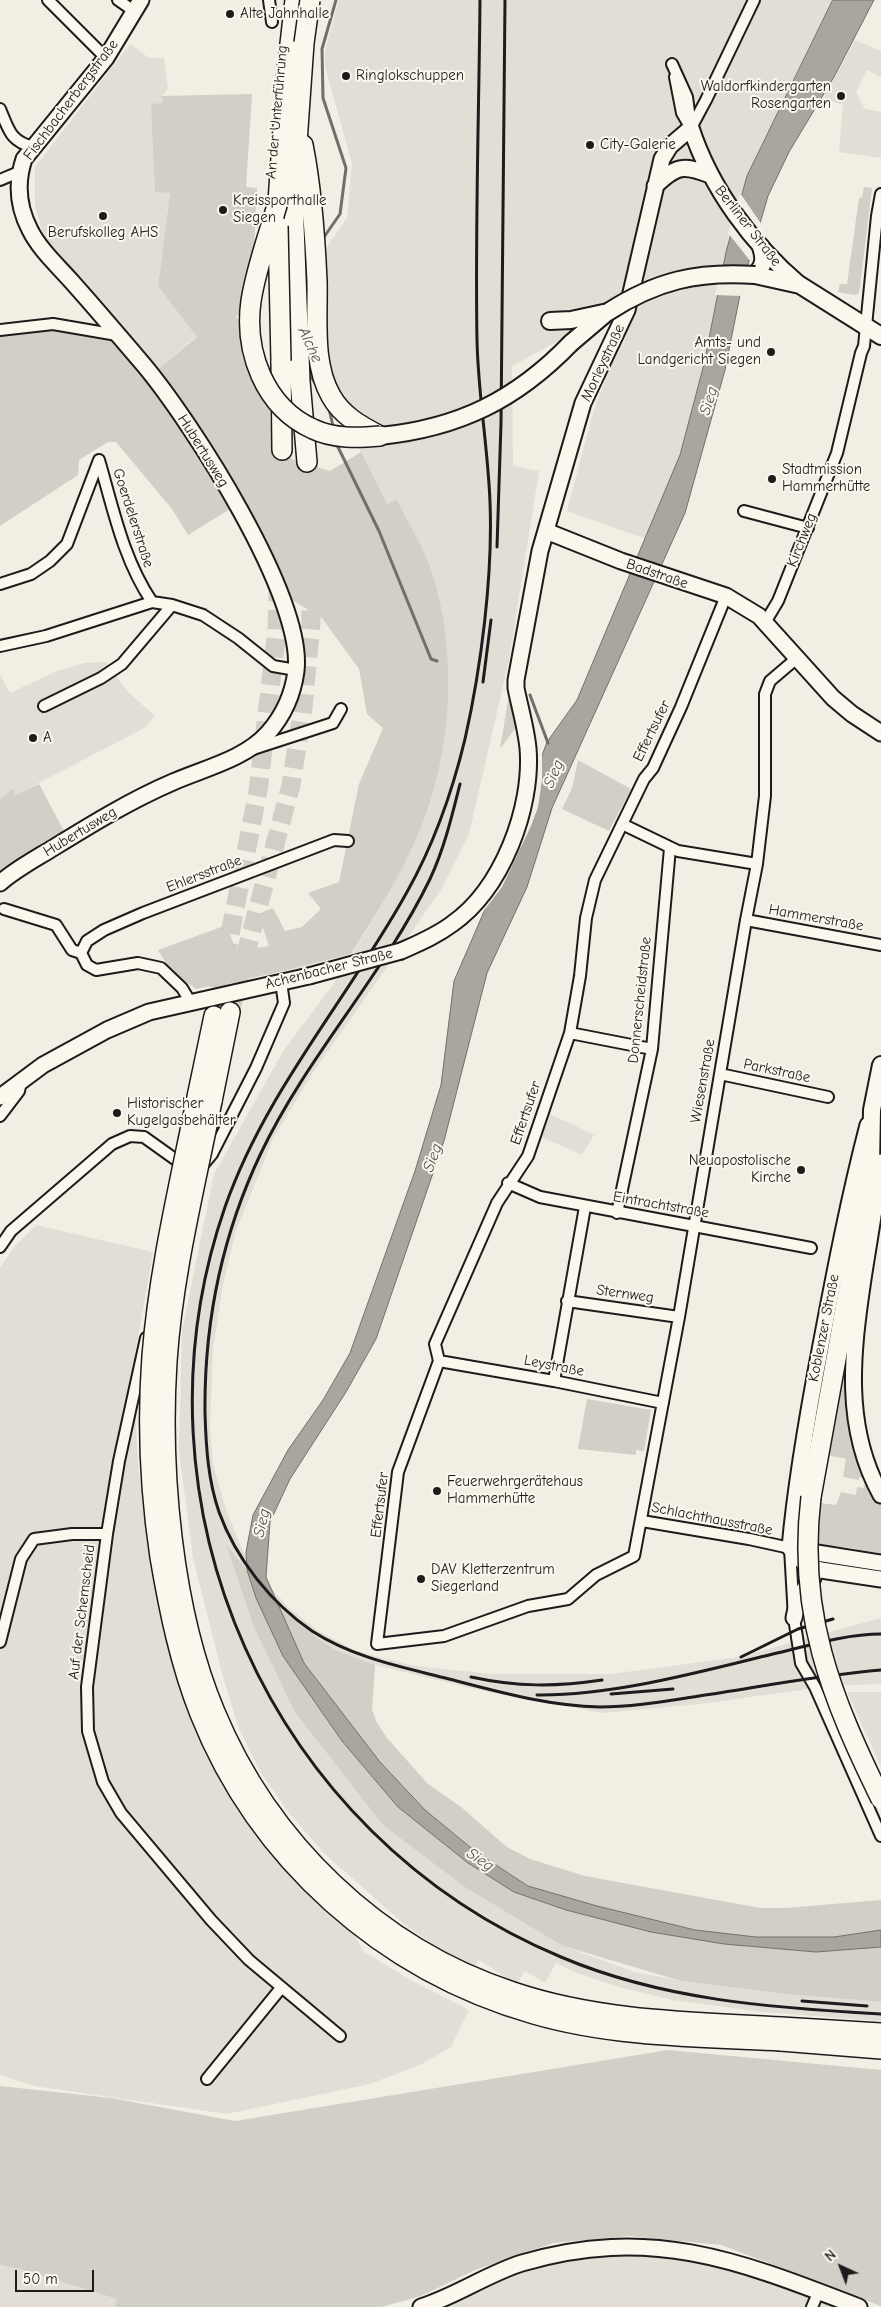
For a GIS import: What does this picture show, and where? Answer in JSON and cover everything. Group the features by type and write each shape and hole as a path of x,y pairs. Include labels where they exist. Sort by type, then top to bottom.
{"highway":[{"path":"282,450 278,202 283,112 295,0"},
{"path":"307,462 300,381 293,199 298,119 311,0"},
{"path":"298,119 311,184 316,257 318,348 325,384 337,406 346,416 380,436"},
{"path":"278,202 251,301 250,333 256,365 278,403 300,422 313,429 341,437 380,436"},
{"path":"222,1014 205,1099 171,1316 165,1403 168,1491 179,1578 195,1652 214,1709 240,1764 255,1790 290,1838 310,1861 354,1903 403,1939 462,1972 518,1994 592,2012 689,2022 881,2049"},
{"path":"876,1164 856,1251 811,1497 807,1528 806,1563 817,1638 835,1696 881,1799"},
{"path":"781,2034 881,2033"}],"main road":[{"name":"Fischbacherbergstraße","path":"19,172 24,159 33,147 106,58 138,5"},
{"name":"Berliner Straße","path":"691,128 698,152 710,175 730,206 779,267 800,285 881,336"},
{"name":"Morleystraße","path":"528,754 516,680 540,551 575,436 583,403 627,310 662,159 670,146 691,128"},
{"path":"654,187 676,169 693,168 710,175"},
{"name":"Hubertusweg","path":"0,883 112,812 172,782 245,752 266,735 282,715 290,696 296,670 294,640 282,595 240,512 185,420 144,365 30,231 22,212 19,172"},
{"path":"754,275 762,266 764,260 761,246"},
{"path":"380,436 434,428 460,420 509,396 552,363 589,325 646,290 688,277 732,273 754,275 800,285"},
{"path":"550,320 571,320 608,312"},
{"name":"Badstraße","path":"546,531 621,561 726,596 766,622"},
{"path":"766,622 833,698 852,714 878,728"},
{"name":"Achenbacher Straße","path":"0,1097 44,1065 107,1030 149,1012 309,976 401,951 453,924 468,910 492,878 519,824 528,784 528,754"},
{"name":"Koblenzer Straße","path":"790,1548 796,1485 838,1253 881,1064"},
{"name":"Koblenzer Straße","path":"872,1110 876,1164"},
{"name":"Koblenzer Straße","path":"881,1135 852,1374 855,1422 869,1470 881,1495"},
{"path":"790,1548 881,1563"},
{"path":"790,1548 806,1565 821,1570 881,1579"},
{"path":"794,1618 796,1604 802,1591 821,1570"},
{"path":"421,2307 519,2264 555,2254 643,2246 682,2250 723,2258 859,2307"}],"street":[{"path":"48,0 106,58"},
{"name":"Fischbacherbergstraße","path":"118,0 138,5"},
{"path":"269,0 272,22"},
{"name":"An der Unterführung","path":"260,284 282,242 299,31 311,0"},
{"name":"Morleystraße","path":"691,128 754,0"},
{"path":"674,67 682,113 691,128"},
{"path":"0,109 11,134 19,143 33,147"},
{"name":"Fischbacherbergstraße","path":"0,180 19,172"},
{"name":"Kirchweg","path":"766,622 778,601 837,453 864,346 876,216 881,194"},
{"path":"0,330 52,324 117,335"},
{"name":"Goerdelerstraße","path":"0,584 31,574 50,561 67,544 99,460 122,538 139,582 152,602"},
{"path":"744,511 808,528"},
{"name":"Effertsufer","path":"377,1644 398,1472 439,1361 435,1344 497,1203 508,1183 528,1156 570,1033 580,976 586,918 595,880 644,779 653,768 681,707 726,596"},
{"path":"2,647 46,636 152,602 172,605 203,615 238,638 273,666 296,670"},
{"path":"44,706 101,678 122,664 172,605"},
{"name":"Wiesenstraße","path":"642,1521 757,864 766,786 765,694 770,681 797,658"},
{"name":"Hubertusweg","path":"245,752 333,723 341,709"},
{"path":"622,824 670,848 757,864"},
{"name":"Ehlersstraße","path":"81,953 87,941 104,930 143,913 334,840 348,841"},
{"name":"Donnerscheidstraße","path":"617,1213 652,1049 670,848"},
{"path":"4,909 56,925 72,950 81,953 87,965 96,970 138,963 162,968 182,988 191,1003"},
{"name":"Hammerstraße","path":"746,920 881,945"},
{"path":"0,1247 11,1231 112,1144 130,1136 144,1137 179,1162 190,1181 212,1154 256,1068 284,1004 282,982"},
{"path":"570,1033 652,1049"},
{"name":"Parkstraße","path":"720,1074 828,1097"},
{"name":"Achenbacher Straße","path":"0,1116 19,1091 21,1081"},
{"name":"Auf der Schemscheid","path":"190,1181 139,1368 119,1461 88,1687 88,1731 103,1782 121,1813 211,1920 249,1960 340,2036"},
{"name":"Eintrachtstraße","path":"508,1183 540,1197 585,1207 811,1248"},
{"path":"554,1380 585,1207"},
{"name":"Sternweg","path":"567,1301 679,1316"},
{"name":"Leystraße","path":"439,1361 554,1380 663,1403"},
{"name":"Schlachthausstraße","path":"377,1644 444,1636 528,1606 568,1599 596,1575 634,1556 642,1521 790,1548"},
{"path":"0,1642 21,1559 34,1539 72,1534 108,1534"},
{"path":"790,1548 794,1618 801,1663 815,1687 881,1836"},
{"path":"207,2079 281,1988"},
{"path":"812,2307 819,2291"}],"shaded area":[{"path":"339,0 833,0 747,176 726,252 704,364 680,455 646,539 567,511 592,416 634,300 512,366 513,466 539,471 509,660 469,834 441,890 312,1074 273,1139 236,1231 223,1284 213,1349 210,1427 213,1464 226,1510 243,1551 263,1579 290,1609 317,1630 354,1650 386,1659 416,1666 491,1674 611,1674 739,1657 881,1618 881,1684 830,1686 700,1704 603,1713 479,1690 375,1665 336,1650 317,1638 280,1608 227,1545 383,1825 563,1946 635,1972 681,1981 785,1994 881,2002 881,2021 763,2012 673,2000 622,1988 577,1973 556,1963 545,1983 525,1971 516,1984 479,1960 470,1971 404,1924 324,1853 289,1813 259,1770 238,1726 223,1677 193,1558 179,1450 182,1331 214,1174 284,1050 332,986 379,910 421,827 395,499 387,505 303,335 312,277 328,245 347,218 352,164 325,66 325,51"},
{"name":"Waldorfkindergarten Rosengarten","path":"855,40 881,51 881,77 867,70 856,92 865,109 881,112 881,158 839,152 843,105 823,99"},
{"name":"Berufskolleg AHS","path":"130,44 149,58 164,58 168,88 162,96 163,104 152,104 155,192 170,192 158,286 197,336 157,370 53,252 41,228 35,205 35,167"},
{"path":"252,94 246,187 257,188 253,268 246,312 236,316 214,287 238,319 245,358 270,411 272,453 330,471 361,452 387,504 396,499 427,558 439,598 448,664 448,698 440,764 432,796 421,827 398,876 351,954 280,972 196,989 171,971 158,950 227,925 236,951 269,946 258,914 273,908 285,931 302,927 321,909 308,893 339,882 359,784 383,728 367,714 359,669 322,618 275,590 230,509 188,535 172,509 116,442 108,442 79,460 78,475 0,526 0,330 102,323 157,370 197,337 158,286 170,193 155,192 151,104 163,103 162,96"},
{"path":"864,187 872,188 860,287 858,294 854,295 838,292 840,284 847,284 859,198 862,198"},
{"path":"106,662 127,691 155,716 146,727 16,795 12,790 0,799 0,674 10,693 57,671 84,663"},
{"path":"510,688 517,726 500,749"},
{"path":"578,760 631,789 609,831 562,809 572,788"},
{"path":"39,784 64,831 0,871 0,799 12,789 16,795"},
{"path":"550,1114 594,1135 582,1155 542,1137"},
{"path":"36,1225 153,1252 133,1366 138,1464 147,1533 230,1786 274,1855 322,1908 356,1937 363,1951 412,1981 469,2010 451,2047 422,2064 370,2084 227,2114 34,2086 0,2075 0,1268 14,1247"},
{"path":"850,1325 850,1337 873,1489 881,1505 881,1558 862,1553 854,1548 817,1545 820,1503 836,1505 841,1492 856,1495 857,1487 864,1488 866,1478 859,1477 859,1480 843,1477 846,1459 827,1455"},
{"path":"587,1399 651,1410 644,1451 636,1450 636,1455 578,1449"},
{"path":"226,1544 247,1570 256,1598 283,1656 342,1741 398,1807 468,1863 514,1892 566,1910 651,1932 724,1944 816,1952 881,1947 881,2002 785,1994 681,1981 563,1946 465,1887 383,1825 295,1712 254,1627"},
{"path":"280,1608 317,1638 336,1650 375,1665 372,1709 376,1721 387,1738 428,1784 461,1807 507,1847 530,1859 585,1876 760,1908 786,1908 881,1900 881,1930 834,1937 756,1937 695,1930 597,1906 528,1886 476,1852 425,1810 380,1762 304,1663"},
{"path":"847,1692 881,1692 881,1767"},
{"path":"668,2050 881,2070 881,2306 721,2245 629,2236 553,2243 475,2270 421,2296 381,2307 115,2307 117,2299 23,2270 0,2265 0,2086 111,2098 235,2121"},
{"path":"593,2254 665,2254 717,2262 833,2307 438,2307 530,2269"},
{"path":"0,2265 23,2270 117,2299 115,2307 0,2307"}],"water":[{"name":"Sieg","path":"833,0 874,0 834,77 789,152 768,196 742,285 725,370 685,513 552,808 527,887 487,973 444,1141 376,1339 346,1392 290,1479 270,1522 266,1577 304,1663 380,1762 425,1810 476,1852 528,1886 597,1906 695,1930 756,1937 834,1937 881,1930 881,1947 816,1952 724,1944 651,1932 566,1910 514,1892 468,1863 398,1807 342,1741 283,1656 256,1598 247,1570 246,1552 253,1515 288,1450 323,1400 350,1353 415,1171 441,1085 454,981 486,907 547,742 577,700 680,455 704,364 726,252 747,176"}],"pier":[{"path":"740,193 762,225 751,262 728,233"},
{"path":"721,266 750,266 742,296 715,295"},
{"path":"542,754 542,780 538,807 531,826 502,887 479,917 539,755"}],"waterway":[{"name":"Alche","path":"322,240 340,214 346,168 323,98 322,49 336,0"},
{"name":"Alche","path":"307,370 318,388"},
{"name":"Alche","path":"329,409 334,430"},
{"name":"Alche","path":"336,443 379,531 431,659 437,661"},
{"name":"Alche","path":"530,695 548,743"}],"tunnel":[{"path":"214,1016 258,791 277,630 282,450"},
{"path":"230,1012 291,785 303,707 311,623 307,462"}],"railway":[{"path":"480,0 477,340 489,482 490,560 485,622 471,711 454,779 434,837 417,874 384,931 309,1046 262,1123 242,1164 225,1207 198,1320 193,1432 209,1543 245,1648 300,1745 371,1831 459,1902 561,1957 599,1972 638,1983 678,1992 758,2005 881,2014"},
{"path":"497,547 501,423 505,0"},
{"path":"483,682 491,620"},
{"path":"460,784 444,844 430,879 390,949 322,1049 280,1117 247,1184 236,1216 218,1280 212,1313 206,1379 205,1413 208,1463 215,1500 226,1529 256,1579 283,1607 312,1631 345,1648 379,1661 524,1698 581,1706 625,1706 662,1702 812,1678 881,1670"},
{"path":"741,1657 798,1629 833,1619"},
{"path":"537,1695 595,1692 655,1682 826,1641 881,1634"},
{"path":"471,1677 504,1683 536,1685 602,1680"},
{"path":"611,1694 673,1689"},
{"path":"802,2001 867,2006"}],"place":[{"name":"Alte Jahnhalle","path":"230,14"},
{"name":"Ringlokschuppen","path":"346,76"},
{"name":"Waldorfkindergarten Rosengarten","path":"841,96"},
{"name":"City-Galerie","path":"590,145"},
{"name":"Kreissporthalle Siegen","path":"223,210"},
{"name":"Berufskolleg AHS","path":"103,216"},
{"name":"Amts- und Landgericht Siegen","path":"771,352"},
{"name":"Stadtmission Hammerhütte","path":"772,479"},
{"name":"A","path":"33,738"},
{"name":"Historischer Kugelgasbehälter","path":"117,1113"},
{"name":"Neuapostolische Kirche","path":"801,1170"},
{"name":"Feuerwehrgerätehaus Hammerhütte","path":"437,1491"},
{"name":"DAV Kletterzentrum Siegerland","path":"421,1579"}]}
